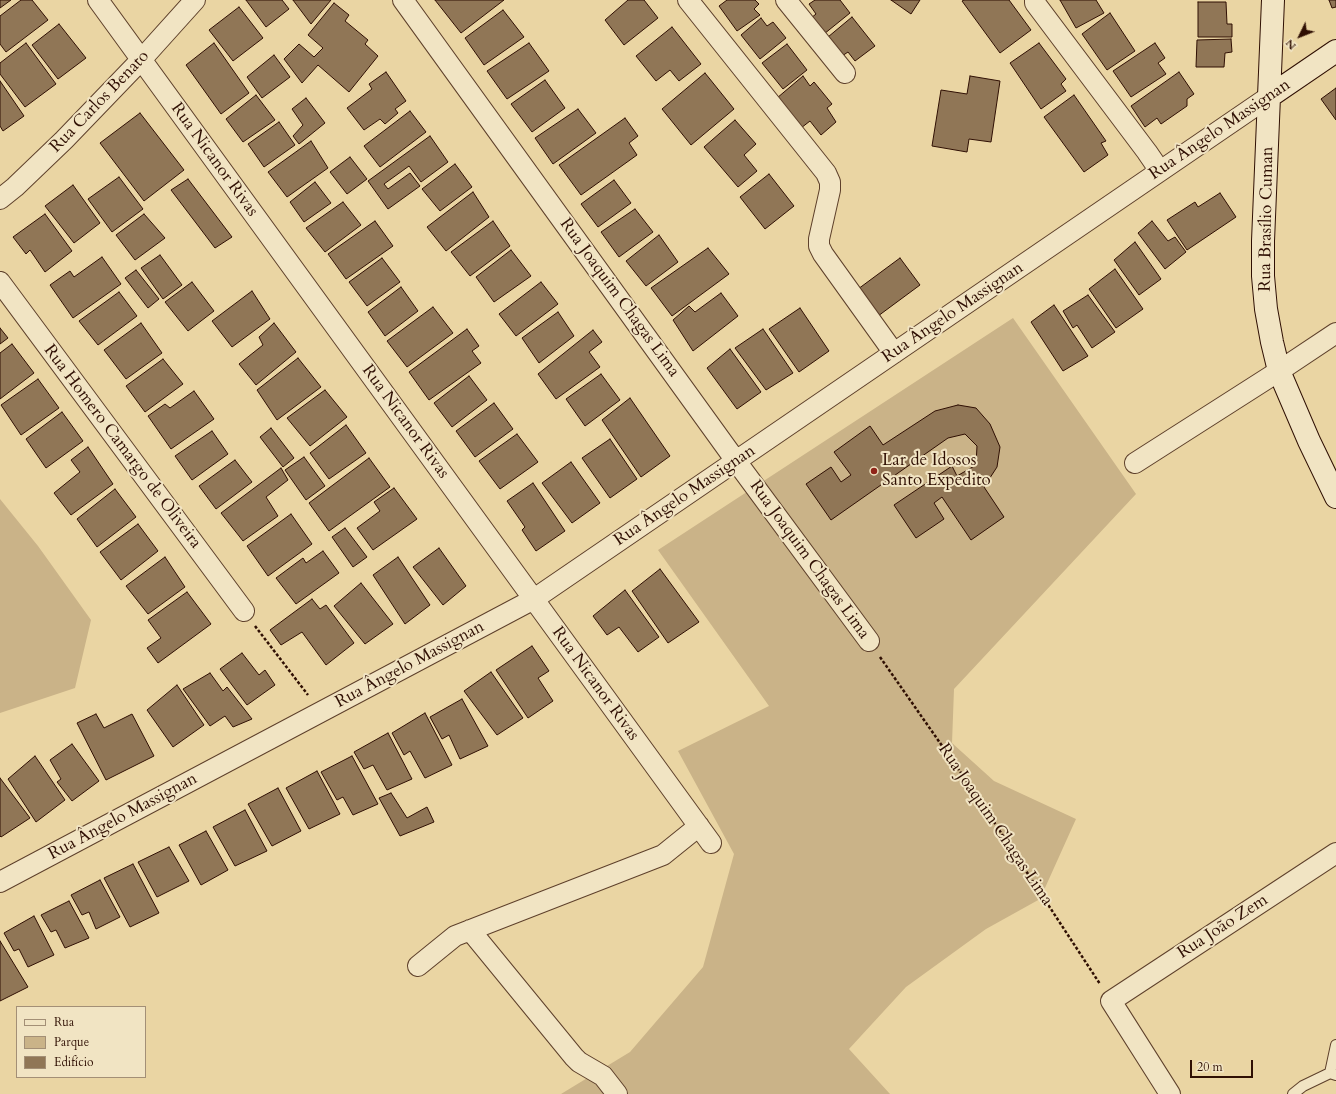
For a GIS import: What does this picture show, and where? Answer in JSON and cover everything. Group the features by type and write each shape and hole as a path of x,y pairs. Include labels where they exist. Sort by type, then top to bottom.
{"street":[{"name":"Rua Nicanor Rivas","path":"98,0 711,843"},
{"name":"Rua Carlos Benato","path":"0,199 15,187 64,140 141,60 195,0"},
{"name":"Rua Joaquim Chagas Lima","path":"403,0 736,461 869,641"},
{"path":"688,0 826,173 830,182 830,190 819,239 819,246 823,254 894,353"},
{"path":"786,0 845,73"},
{"path":"1035,0 1035,3 1147,152 1160,172"},
{"name":"Rua Brasílio Cuman","path":"1273,0 1263,241 1263,276 1267,316 1280,371 1303,428 1336,497"},
{"name":"Rua Ângelo Massignan","path":"0,882 534,599 1336,52"},
{"name":"Rua Homero Camargo de Oliveira","path":"0,282 244,612"},
{"path":"1135,463 1280,371 1336,333"},
{"path":"418,966 455,936 663,856 699,826"},
{"name":"Rua João Zem","path":"1111,1001 1336,854"},
{"path":"470,930 574,1057 579,1062 603,1076 617,1094"},
{"path":"1111,1001 1170,1094"}],"lane":[{"path":"1293,1094 1303,1086 1333,1074 1336,1045"}],"path":[{"path":"244,612 321,712"},
{"name":"Rua Joaquim Chagas Lima","path":"869,641 1009,843 1111,1001"}],"green space":[{"path":"1013,318 1136,494 954,689 952,743 994,781 1076,819 1040,899 986,929 906,987 849,1049 890,1094 561,1094 630,1052 703,967 734,854 678,751 769,706 658,550"},
{"path":"0,499 38,546 91,620 75,688 0,713"}],"building":[{"path":"0,0 11,0 0,8"},
{"path":"21,0 32,0 48,20 6,52 0,44 0,16"},
{"path":"246,0 282,0 289,9 266,27"},
{"path":"293,0 331,0 311,24"},
{"path":"435,0 504,0 461,33"},
{"path":"628,0 644,0 658,18 624,45 605,20"},
{"path":"727,0 755,0 759,4 754,9 760,15 737,31 719,6"},
{"path":"815,0 840,0 850,13 824,34 811,18 816,14 809,4"},
{"path":"891,0 920,0 911,14"},
{"path":"1009,0 1031,30 1000,53 962,1"},
{"path":"1060,0 1096,0 1104,13 1076,28"},
{"path":"1329,0 1336,0 1336,7 1332,8"},
{"path":"1198,2 1226,2 1227,24 1232,24 1232,37 1198,37"},
{"path":"334,3 349,15 345,21 368,40 365,44 378,56 349,92 318,65 302,83 284,59 299,44 314,57 323,48 308,35"},
{"path":"239,7 263,38 233,61 209,30"},
{"path":"503,10 524,37 484,65 465,38"},
{"path":"1110,13 1135,51 1107,70 1082,34"},
{"path":"852,17 875,46 855,61 848,52 842,56 828,37"},
{"path":"761,18 767,26 773,22 786,38 760,59 741,35"},
{"path":"59,24 86,58 58,79 32,45"},
{"path":"672,27 701,64 679,81 670,70 656,81 636,56"},
{"path":"1231,39 1232,52 1225,53 1224,67 1196,67 1197,40"},
{"path":"26,43 56,84 25,107 0,74 0,63"},
{"path":"214,43 249,93 221,114 186,65"},
{"path":"529,43 549,71 507,99 487,71"},
{"path":"1039,43 1066,79 1061,84 1066,91 1041,109 1010,63"},
{"path":"1155,43 1165,58 1158,63 1166,74 1131,97 1113,71"},
{"path":"787,44 807,70 783,89 762,63"},
{"path":"274,55 290,77 262,98 247,77"},
{"path":"386,72 406,101 395,109 398,113 385,124 380,119 364,130 347,108 372,89 369,84"},
{"path":"1179,72 1194,94 1187,99 1187,106 1161,124 1157,118 1145,127 1131,106"},
{"path":"705,73 734,109 691,145 662,109"},
{"path":"803,76 810,86 814,82 832,104 827,108 836,122 821,135 810,121 801,128 777,98"},
{"path":"970,76 1000,81 991,142 969,139 967,152 932,146 941,90 967,94"},
{"path":"545,80 565,108 532,132 511,104"},
{"path":"0,81 24,116 3,131 0,126"},
{"path":"1336,88 1336,120 1321,99"},
{"path":"256,95 275,120 243,142 226,119"},
{"path":"1074,95 1106,141 1101,143 1108,155 1084,172 1044,117"},
{"path":"306,98 325,123 299,144 293,136 303,125 292,109"},
{"path":"578,109 596,133 553,164 535,138"},
{"path":"410,111 426,132 380,167 364,146"},
{"path":"140,113 184,170 144,201 100,143"},
{"path":"625,118 638,136 629,143 637,155 581,195 559,165"},
{"path":"735,120 756,144 744,155 757,171 738,187 704,147"},
{"path":"279,122 295,145 264,167 248,144"},
{"path":"430,136 448,162 421,182 409,166 384,184 388,189 410,173 420,186 388,209 368,181"},
{"path":"311,141 328,168 287,197 268,172"},
{"path":"350,157 367,179 347,194 330,172"},
{"path":"455,164 472,187 440,211 422,189"},
{"path":"769,174 794,206 765,229 740,197"},
{"path":"119,177 143,209 112,232 88,199"},
{"path":"188,179 232,237 215,248 171,190"},
{"path":"614,180 631,203 598,227 581,204"},
{"path":"315,182 331,203 304,222 290,202"},
{"path":"73,185 100,223 74,243 45,206"},
{"path":"473,192 489,217 446,251 427,227"},
{"path":"1220,193 1236,217 1187,250 1167,220 1195,202 1198,207"},
{"path":"343,202 361,225 325,252 306,228"},
{"path":"635,209 653,232 619,257 601,232"},
{"path":"45,214 72,251 45,272 30,250 26,254 13,237"},
{"path":"144,214 165,238 135,260 116,235"},
{"path":"375,221 393,246 346,279 328,254"},
{"path":"493,221 510,246 470,276 451,252"},
{"path":"1152,221 1168,241 1175,237 1186,252 1165,269 1138,233"},
{"path":"659,235 678,262 646,286 626,261"},
{"path":"1135,242 1161,279 1139,295 1114,260"},
{"path":"708,248 729,274 672,316 651,288"},
{"path":"511,250 531,276 494,302 476,277"},
{"path":"160,255 182,285 163,299 141,268"},
{"path":"102,257 121,284 73,318 50,285 70,271 74,277"},
{"path":"382,258 400,282 367,306 349,282"},
{"path":"900,258 920,285 874,319 854,292"},
{"path":"1115,269 1143,309 1116,328 1089,289"},
{"path":"136,270 159,299 148,308 125,278"},
{"path":"192,282 214,311 188,331 165,302"},
{"path":"541,282 558,304 516,336 499,314"},
{"path":"401,287 418,311 385,336 368,312"},
{"path":"252,291 270,319 232,347 212,321"},
{"path":"119,292 137,316 98,345 79,321"},
{"path":"721,293 738,316 693,351 673,320 689,306 695,312"},
{"path":"1088,295 1115,332 1092,348 1077,325 1073,328 1063,311"},
{"path":"1054,305 1088,356 1063,371 1031,322"},
{"path":"433,307 453,333 407,367 387,341"},
{"path":"800,308 829,351 799,372 769,329"},
{"path":"558,312 574,336 539,363 522,338"},
{"path":"141,323 162,353 126,379 104,350"},
{"path":"274,323 296,352 256,385 239,364 263,345 259,337"},
{"path":"0,328 8,338 0,344"},
{"path":"467,329 479,346 472,351 481,363 429,400 409,372"},
{"path":"763,329 793,373 766,390 735,348"},
{"path":"593,330 602,342 589,352 600,367 556,399 538,374"},
{"path":"12,344 34,373 0,399 0,353"},
{"path":"730,349 761,392 737,409 707,368"},
{"path":"298,358 321,387 277,420 257,390"},
{"path":"163,359 183,384 145,412 126,386"},
{"path":"601,374 620,400 585,426 566,399"},
{"path":"469,376 487,400 452,427 434,403"},
{"path":"38,379 59,408 21,435 1,405"},
{"path":"325,390 347,417 310,446 287,418"},
{"path":"194,391 214,419 171,449 148,416 165,404 170,408"},
{"path":"630,398 670,456 641,477 602,420"},
{"path":"494,403 513,429 475,457 456,431"},
{"name":"Lar de Idosos Santo Expedito","path":"958,405 976,408 990,424 1000,447 997,467 984,487 1004,517 971,540 942,497 934,503 944,519 916,538 894,505 952,466 957,476 976,465 977,446 965,434 948,438 831,520 806,484 831,467 841,482 851,475 834,452 870,426 883,445 935,411"},
{"path":"62,412 83,441 46,468 26,439"},
{"path":"346,425 366,453 329,479 310,453"},
{"path":"271,428 294,458 283,467 260,437"},
{"path":"212,431 228,454 192,480 175,456"},
{"path":"517,434 538,462 500,489 479,461"},
{"path":"610,439 637,479 610,498 582,458"},
{"path":"88,447 113,484 71,515 54,493 80,472 71,460"},
{"path":"304,457 325,486 306,500 285,470"},
{"path":"369,458 390,487 329,531 309,503"},
{"path":"235,460 252,482 216,509 199,486"},
{"path":"571,462 600,503 572,523 542,483"},
{"path":"281,468 288,480 266,497 278,516 243,541 221,513"},
{"path":"533,483 565,531 536,551 522,530 525,527 507,501"},
{"path":"394,488 417,519 373,550 357,528 380,511 374,502"},
{"path":"115,489 136,517 97,547 77,519"},
{"path":"291,514 312,544 268,576 247,546"},
{"path":"138,524 158,551 121,580 100,552"},
{"path":"345,528 367,557 353,567 332,537"},
{"path":"439,548 466,586 443,605 413,567"},
{"path":"323,551 339,573 296,604 276,578 303,558 306,563"},
{"path":"165,557 185,587 148,614 126,586"},
{"path":"398,557 430,605 405,624 373,575"},
{"path":"660,569 699,622 668,643 632,591"},
{"path":"361,583 393,624 365,644 334,606"},
{"path":"625,590 659,637 638,652 619,627 607,635 593,616"},
{"path":"187,592 211,624 158,663 147,648 161,638 148,620"},
{"path":"312,599 320,609 326,605 354,643 326,665 302,632 281,645 270,630"},
{"path":"532,646 549,671 538,678 553,701 528,718 496,670"},
{"path":"242,653 259,675 265,670 275,685 247,705 220,669"},
{"path":"491,672 523,718 497,735 464,691"},
{"path":"210,673 223,691 227,687 252,719 233,727 225,716 210,726 183,689"},
{"path":"177,685 204,725 173,747 147,710"},
{"path":"462,699 488,746 460,759 449,735 442,739 430,717"},
{"path":"425,713 452,765 425,778 410,751 404,755 392,733"},
{"path":"96,714 104,728 132,714 154,756 106,780 77,723"},
{"path":"388,733 412,779 387,790 373,765 364,769 354,752"},
{"path":"72,744 99,781 72,801 57,782 61,779 50,760"},
{"path":"35,756 65,800 36,822 8,779"},
{"path":"352,756 378,804 353,815 343,797 337,800 321,772"},
{"path":"317,771 340,814 309,829 286,788"},
{"path":"0,778 30,818 1,837 0,836"},
{"path":"278,788 301,831 272,846 248,804"},
{"path":"391,793 407,818 427,807 434,822 400,836 379,798"},
{"path":"245,810 267,851 235,866 213,827"},
{"path":"206,831 228,870 201,885 179,845"},
{"path":"169,847 189,881 157,897 138,862"},
{"path":"133,864 159,913 130,927 104,878"},
{"path":"100,880 120,917 96,929 89,912 82,915 71,895"},
{"path":"69,901 89,938 65,948 56,930 51,932 41,915"},
{"path":"34,916 54,955 28,967 19,949 14,951 4,933"},
{"path":"0,941 28,987 0,1001"}],"place":[{"name":"Lar de Idosos Santo Expedito","path":"874,471"}]}
